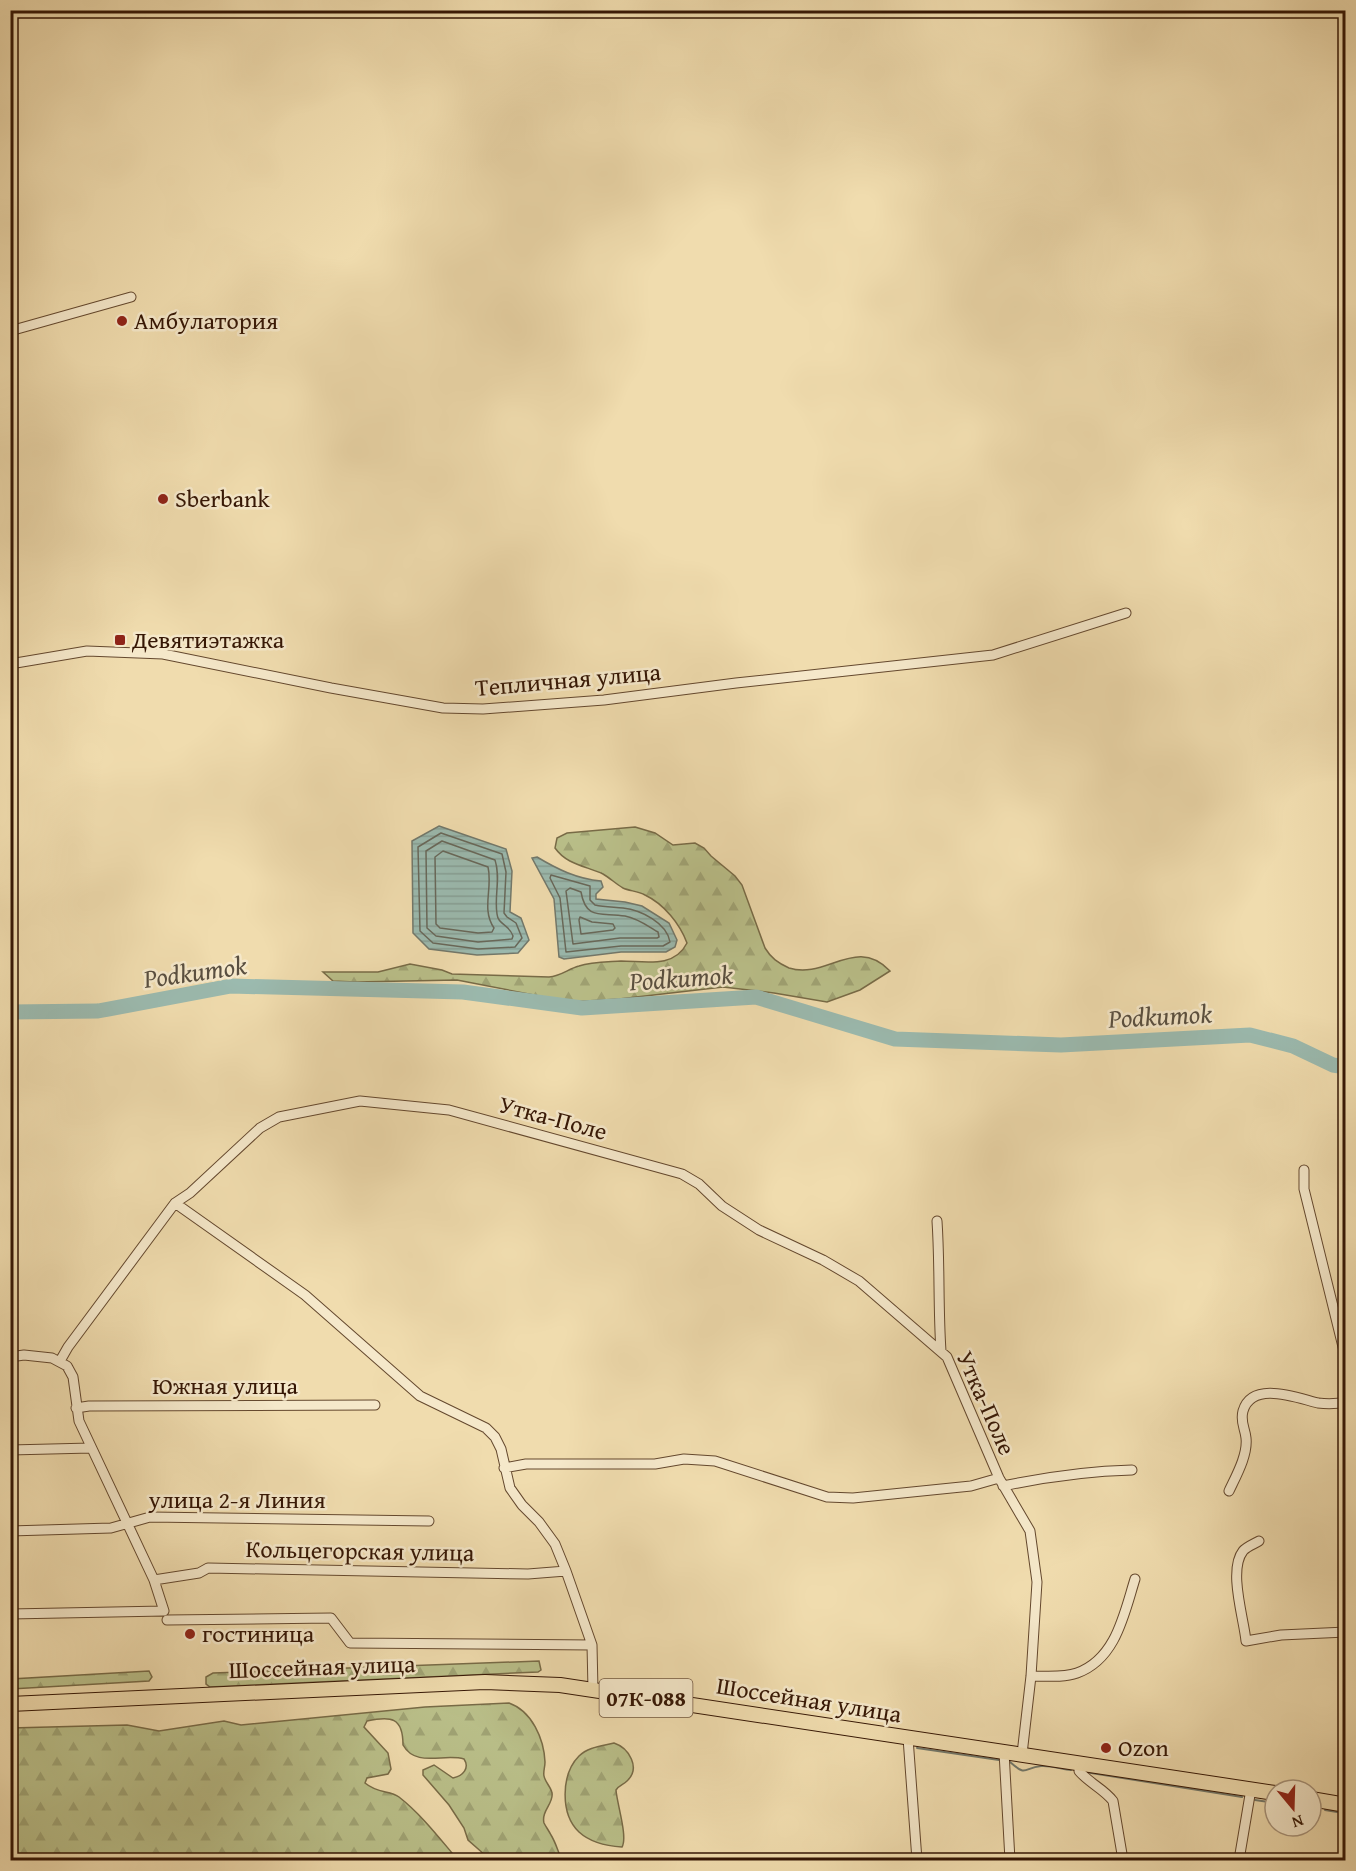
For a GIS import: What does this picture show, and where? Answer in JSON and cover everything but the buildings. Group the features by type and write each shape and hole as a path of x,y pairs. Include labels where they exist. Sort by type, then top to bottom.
{"main road":[{"name":"Шоссейная улица","path":"10,1704 485,1682 560,1685 1263,1791"},
{"path":"1323,1801 1346,1805"}],"street":[{"path":"10,15 29,10"},
{"path":"10,331 131,297"},
{"name":"Тепличная улица","path":"10,664 87,651 163,654 443,708 483,709 604,700 736,682 993,654 1126,613"},
{"name":"Утка-Поле","path":"60,1361 68,1347 176,1203 190,1193 260,1128 279,1117 360,1101 449,1110 682,1174 699,1184 722,1206 759,1230 823,1260 859,1281 947,1357 1001,1482 1030,1530 1037,1582 1031,1676 1022,1754"},
{"path":"1304,1170 1304,1189 1346,1359"},
{"path":"176,1203 305,1295 420,1396 486,1428 495,1437 501,1449 510,1488 555,1544 566,1571 592,1645 593,1690"},
{"path":"937,1221 941,1351"},
{"path":"10,1357 24,1355 52,1358 67,1366 73,1377 79,1421 154,1580 165,1616 10,1614"},
{"path":"1229,1491 1243,1457 1246,1439 1242,1423 1244,1409 1249,1399 1261,1393 1320,1403 1346,1402"},
{"name":"Южная улица","path":"76,1408 375,1405"},
{"path":"10,1450 91,1448"},
{"path":"504,1468 526,1464 655,1464 684,1459 715,1461 826,1497 853,1498 1100,1471 1132,1470"},
{"name":"улица 2-я Линия","path":"10,1531 111,1528 150,1517 429,1521"},
{"path":"1258,1541 1243,1550 1238,1561 1236,1577 1246,1641 1281,1635 1346,1632"},
{"name":"Кольцегорская улица","path":"154,1580 198,1573 208,1568 528,1574 566,1571"},
{"path":"1031,1676 1060,1676 1076,1673 1095,1665 1108,1650 1116,1635 1135,1579"},
{"name":"Шоссейная улица","path":"165,1616 331,1618 350,1643 592,1645"},
{"path":"908,1738 917,1860"},
{"path":"1004,1752 1010,1860"},
{"path":"1080,1762 1079,1771 1083,1776 1108,1795 1113,1802 1123,1860"},
{"path":"1239,1860 1251,1789"},
{"path":"1343,1860 1346,1847"}],"green space":[{"path":"635,827 655,833 673,845 695,843 704,848 735,876 742,885 765,948 781,964 803,970 853,957 865,957 877,961 890,971 860,990 827,1002 723,987 570,1002 457,980 333,981 323,972 378,972 410,964 452,974 549,977 589,964 621,961 658,962 674,957 687,943 676,922 665,909 645,895 623,888 603,874 571,862 555,848 557,838 567,833"},
{"path":"539,1661 541,1670 538,1672 210,1687 206,1684 206,1677 213,1673"},
{"path":"149,1671 152,1677 149,1681 11,1689 11,1679"},
{"path":"509,1703 524,1712 539,1735 544,1753 544,1776 552,1793 544,1815 544,1823 562,1860 485,1860 485,1855 468,1840 464,1828 449,1805 423,1775 423,1770 434,1765 453,1778 457,1777 466,1768 464,1759 415,1756 403,1745 398,1724 389,1719 367,1721 364,1727 388,1753 391,1769 388,1774 367,1778 365,1783 399,1797 423,1819 458,1860 19,1860 11,1836 11,1728 127,1725 159,1731 224,1721 241,1725 425,1707"},
{"path":"614,1743 624,1749 633,1765 631,1776 616,1790 624,1836 622,1847 599,1843 579,1832 568,1815 565,1794 569,1773 579,1756 591,1749"}],"water":[{"path":"439,826 506,849 512,871 510,912 521,918 529,940 518,953 477,955 429,949 413,933 412,841"},
{"path":"537,857 568,873 601,881 603,887 596,894 596,899 642,906 669,923 677,940 675,947 666,952 621,952 564,959 559,957 554,899 532,858"}],"waterway":[{"name":"Podkumok","path":"10,1012 98,1011 231,986 463,992 582,1008 756,997 895,1039 1061,1045 1250,1035 1293,1046 1333,1065 1346,1067"},
{"path":"917,1748 999,1760"},
{"path":"1010,1762 1023,1770 1045,1766 1071,1770"},
{"path":"1085,1772 1242,1797"},
{"path":"1255,1800 1263,1801"},
{"path":"1325,1810 1343,1813"}],"place":[{"name":"Амбулатория","path":"122,321"},
{"name":"Sberbank","path":"163,499"},
{"name":"Девятиэтажка","path":"120,640"},
{"name":"гостиница","path":"190,1634"},
{"name":"Ozon","path":"1106,1748"}]}
